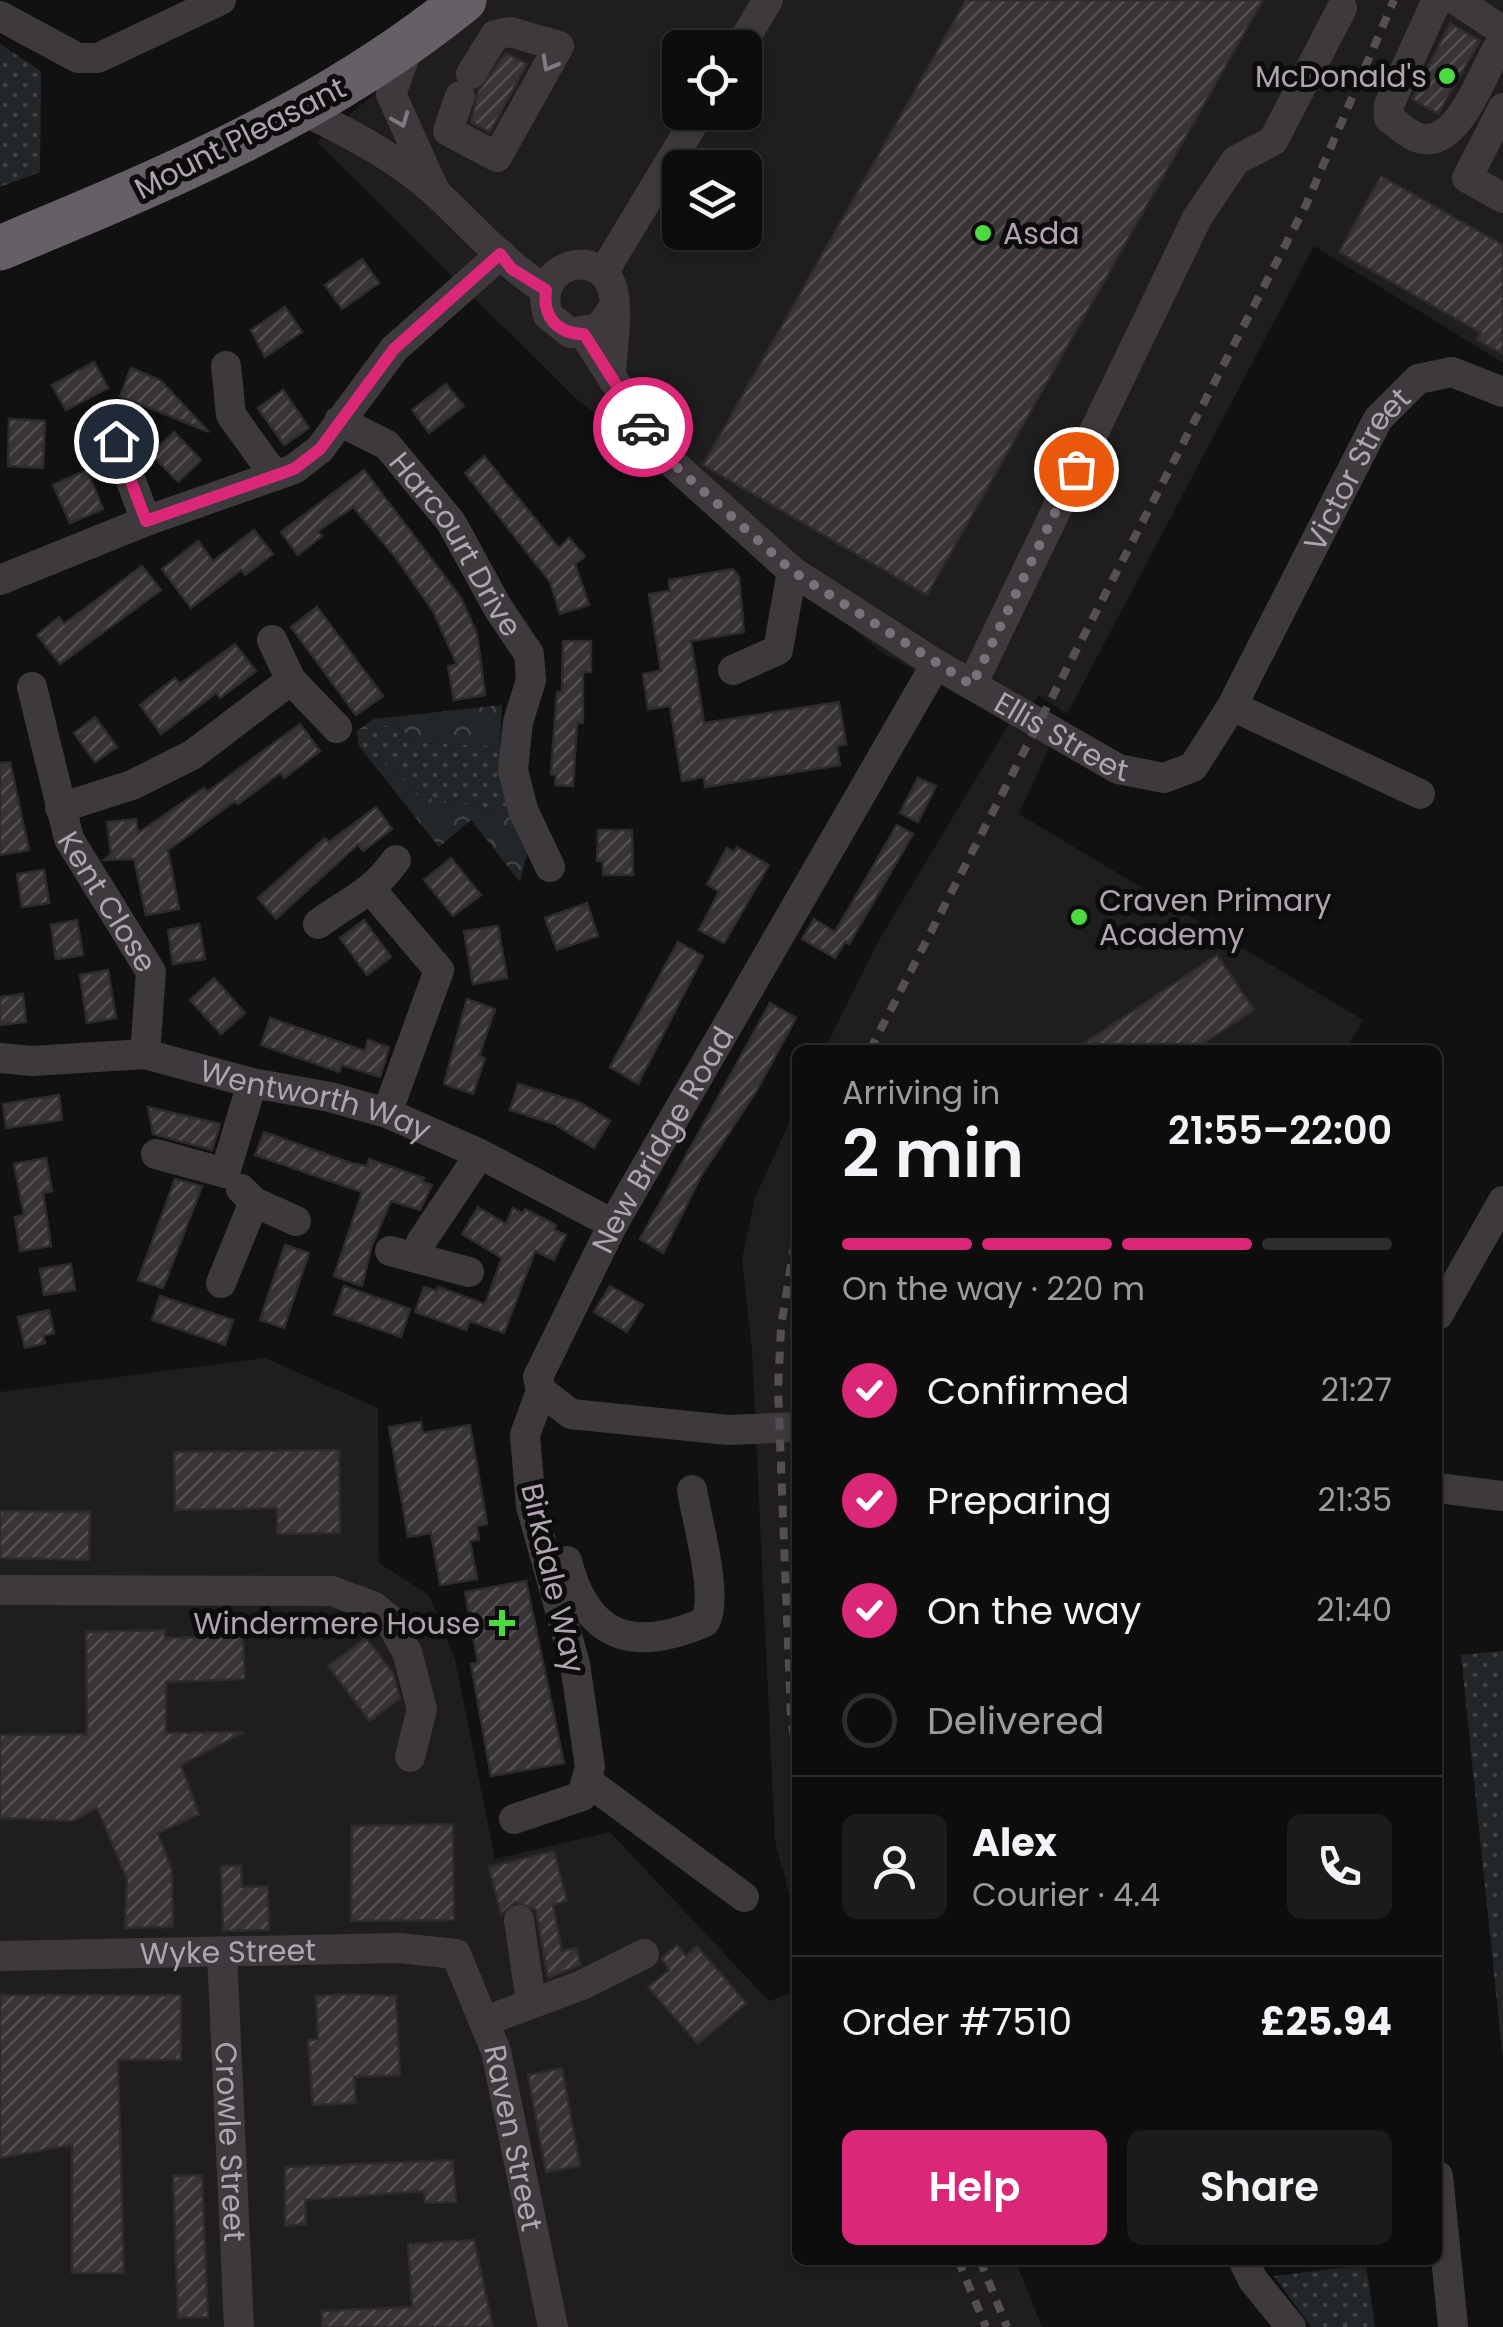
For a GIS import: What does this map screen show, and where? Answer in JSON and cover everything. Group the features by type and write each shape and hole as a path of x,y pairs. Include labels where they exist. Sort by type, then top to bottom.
{"highway":[{"name":"Mount Pleasant","path":"0,248 176,176 304,110 409,45 464,0"}],"street":[{"path":"12,13 78,58 98,58 221,0"},
{"path":"750,30 768,0"},
{"path":"1437,0 1389,105 1389,118 1404,128 1455,123 1497,49 1503,52"},
{"path":"1456,0 1503,30"},
{"path":"972,685 1197,218 1236,160 1273,141 1342,8"},
{"path":"409,45 391,94 435,192"},
{"path":"1503,108 1467,178 1503,198"},
{"path":"304,110 354,135 435,192 506,262 551,281"},
{"path":"603,273 689,130"},
{"path":"0,580 146,521 294,469 320,449 394,349 506,262"},
{"path":"611,380 613,309 613,291 603,273 581,264 551,281 544,304 552,321 570,333 584,334 602,326 613,309"},
{"name":"Ellis Street","path":"584,334 660,452 792,571 936,664 1118,769 1164,778 1193,767 1232,706 1262,646"},
{"path":"226,366 231,415 274,476"},
{"name":"Victor Street","path":"1262,646 1378,418 1418,379 1452,372 1503,392"},
{"name":"Harcourt Drive","path":"339,421 386,445 451,522 498,608 530,654 531,680 518,722 512,770 523,810 550,867"},
{"path":"120,439 146,521"},
{"path":"733,670 778,650 792,571"},
{"path":"272,640 292,680 337,728"},
{"name":"New Bridge Road","path":"541,1391 538,1378 547,1352 613,1224 820,858 936,664"},
{"name":"Kent Close","path":"60,808 132,786 192,755 292,680"},
{"name":"Kent Close","path":"32,687 68,839 152,972 146,1054"},
{"path":"1232,706 1420,794"},
{"path":"318,924 343,905 373,892 396,860"},
{"path":"373,892 439,970 387,1113"},
{"name":"Wentworth Way","path":"0,1058 32,1061 146,1054 387,1113 480,1154 613,1224"},
{"path":"226,1173 252,1083"},
{"path":"156,1154 226,1173 254,1202 296,1221"},
{"path":"469,1272 403,1254 421,1242 480,1154"},
{"path":"1442,1308 1503,1200"},
{"path":"221,1283 254,1202"},
{"path":"541,1391 571,1414 728,1430 792,1427"},
{"name":"Birkdale Way","path":"541,1391 525,1436 532,1506 575,1664 588,1774"},
{"path":"1442,1488 1503,1496"},
{"path":"542,1544 562,1546 575,1594 601,1628 632,1638 693,1628 706,1622 710,1613 692,1490"},
{"path":"0,1590 332,1591 373,1606 388,1618 418,1680 422,1710 410,1757"},
{"path":"514,1819 582,1796 588,1774 744,1897"},
{"path":"520,1920 531,2004"},
{"name":"Wyke Street","path":"0,1956 399,1948 456,1954"},
{"name":"Crowle Street","path":"222,1954 234,2326"},
{"name":"Raven Street","path":"456,1954 496,2051 553,2327"},
{"path":"485,2021 644,1954"},
{"path":"1442,2216 1453,2327"},
{"path":"1246,2265 1292,2327"}],"shaded area":[{"path":"486,0 1503,0 1503,363 1314,246 1067,714 1038,695 1020,728 1051,743 1019,814 1363,1020 1349,1045 826,1045 879,940 1009,724 880,651 571,394 317,142"},
{"path":"792,1116 792,1904 775,1841 752,1351 742,1259 755,1198"},
{"path":"265,1358 378,1408 379,1563 429,1595 455,1659 495,1859 610,1832 769,2001 792,1993 792,2265 1017,2265 1042,2327 0,2327 0,1392"}],"green space":[{"path":"0,44 41,71 40,172 0,187"},
{"path":"502,705 500,746 420,743 392,724 357,731 374,719"},
{"path":"392,724 420,743 500,746 500,764 513,803 496,810 417,796 403,776 359,746 357,731"},
{"path":"359,746 403,776 417,796 495,810 513,803 530,841 520,882 471,820 439,847"},
{"path":"1503,1651 1503,2060 1461,1655"},
{"path":"1366,2265 1375,2327 1311,2327 1274,2276"}],"building":[{"name":"Asda","path":"966,0 1263,0 927,595 703,465"},
{"name":"McDonald's","path":"1450,23 1480,41 1438,114 1412,99"},
{"path":"506,53 527,64 490,132 471,122 478,91"},
{"path":"1381,176 1503,245 1503,354 1477,340 1481,333 1339,252"},
{"path":"362,259 379,283 342,309 325,285"},
{"path":"285,307 302,332 265,357 251,330"},
{"path":"94,362 108,388 66,410 52,385"},
{"path":"131,368 160,380 209,432 120,396"},
{"path":"446,384 464,406 429,433 412,410"},
{"path":"283,390 309,428 284,445 258,408"},
{"path":"9,419 45,421 43,468 8,466"},
{"path":"174,432 201,460 178,482 151,454"},
{"path":"484,456 559,548 569,538 585,556 575,564 589,605 560,614 550,582 465,473"},
{"path":"87,470 103,509 70,523 53,485"},
{"path":"364,470 461,598 477,634 485,695 454,700 448,666 457,665 433,611 353,507 318,531 322,536 298,555 281,532"},
{"path":"254,530 273,554 245,575 241,570 191,608 162,569 198,541 213,561"},
{"path":"142,566 161,590 60,664 37,635 59,617 64,624"},
{"path":"733,569 739,577 744,632 691,641 704,723 839,702 846,744 837,746 840,765 705,787 704,777 682,781 670,706 648,709 643,674 661,671 649,594 670,591 669,580"},
{"path":"317,607 383,696 356,715 291,627"},
{"path":"563,641 591,641 591,672 583,672 583,723 577,723 573,786 555,785 556,775 551,774 557,692 562,692"},
{"path":"235,644 256,671 220,698 216,693 161,734 140,705 175,678 180,684"},
{"path":"95,717 117,747 95,762 74,733"},
{"path":"300,724 320,751 284,778 280,773 238,804 235,801 168,850 179,909 146,915 134,859 104,860 111,854 107,822 136,819 138,833 204,788 207,792"},
{"path":"10,762 29,850 0,855 0,763"},
{"path":"918,778 936,786 918,822 900,813"},
{"path":"376,807 392,829 363,851 358,844 276,919 258,898 325,838 329,842"},
{"path":"897,825 913,834 849,944 845,942 835,958 802,939 814,919 835,932"},
{"path":"598,830 632,830 633,875 603,875 603,861 597,861"},
{"path":"737,847 769,865 724,943 699,930 719,892 707,884 727,848 734,852"},
{"path":"451,858 481,895 453,916 424,880"},
{"path":"44,870 49,903 22,907 17,874"},
{"path":"587,903 598,936 557,950 545,918"},
{"path":"77,920 83,955 56,959 51,925"},
{"path":"364,920 391,957 367,975 340,938"},
{"path":"199,924 205,959 173,964 168,930"},
{"path":"498,926 507,978 473,984 464,931"},
{"path":"678,942 703,956 638,1084 610,1067"},
{"path":"1217,955 1254,1010 1201,1045 1082,1045"},
{"path":"108,970 116,1018 87,1023 80,975"},
{"path":"214,978 245,1013 221,1034 190,1000"},
{"path":"23,994 26,1022 0,1025 0,997"},
{"path":"467,999 495,1009 479,1056 485,1058 473,1094 444,1084"},
{"path":"770,1003 796,1018 757,1090 701,1176 663,1253 640,1239"},
{"path":"270,1018 365,1051 368,1040 389,1047 380,1077 342,1065 339,1072 261,1045"},
{"path":"518,1084 581,1103 610,1121 594,1148 554,1124 510,1110"},
{"path":"59,1095 62,1120 6,1128 3,1104"},
{"path":"148,1107 220,1124 212,1150 153,1134"},
{"path":"264,1132 351,1163 367,1166 369,1159 424,1178 422,1182 432,1185 420,1210 391,1201 372,1245 362,1286 334,1276 362,1192 255,1155"},
{"path":"46,1158 52,1191 43,1193 51,1246 20,1251 15,1217 24,1215 14,1164"},
{"path":"175,1179 202,1186 163,1288 138,1280"},
{"path":"478,1207 506,1224 513,1208 523,1213 525,1209 556,1225 554,1230 566,1235 554,1260 535,1251 504,1333 470,1321 466,1330 415,1312 424,1287 437,1291 438,1287 485,1304 502,1258 462,1234"},
{"path":"285,1245 309,1253 284,1328 260,1320"},
{"path":"71,1264 75,1290 44,1295 40,1269"},
{"path":"344,1286 410,1309 401,1337 334,1314"},
{"path":"610,1286 643,1305 627,1332 594,1312"},
{"path":"160,1296 233,1320 225,1345 152,1320"},
{"path":"49,1310 54,1333 43,1336 45,1343 25,1348 18,1317"},
{"path":"421,1422 423,1433 470,1425 487,1524 477,1526 479,1540 470,1541 477,1579 440,1585 431,1533 408,1537 389,1427"},
{"path":"339,1450 340,1533 277,1534 277,1508 175,1510 174,1452"},
{"path":"0,1511 90,1512 89,1560 0,1558"},
{"path":"526,1581 564,1763 491,1776 471,1664 478,1663 465,1592"},
{"path":"165,1630 165,1638 243,1636 245,1679 166,1682 166,1733 244,1732 181,1765 199,1814 158,1833 172,1870 173,1927 125,1928 127,1879 97,1808 73,1821 0,1818 0,1735 87,1734 86,1632"},
{"path":"366,1638 393,1673 400,1698 370,1721 328,1666"},
{"path":"453,1824 454,1920 351,1921 352,1826"},
{"path":"554,1851 567,1901 553,1905 562,1951 577,1948 580,1965 548,1978 536,1910 515,1902 501,1915 489,1867"},
{"path":"221,1866 241,1866 242,1887 268,1886 269,1930 223,1931"},
{"path":"677,1945 686,1956 697,1946 746,2003 698,2044 648,1987 669,1970 662,1958"},
{"path":"0,1995 181,1995 181,2060 118,2060 124,2273 72,2273 72,2145 0,2158"},
{"path":"316,1996 396,1996 400,2075 354,2077 356,2103 313,2105 308,2040 318,2039"},
{"path":"562,2068 580,2166 546,2172 528,2075"},
{"path":"453,2160 456,2202 425,2203 424,2191 305,2200 306,2224 285,2226 285,2167"},
{"path":"202,2175 208,2317 178,2318 173,2176"},
{"path":"474,2240 493,2327 322,2327 322,2311 412,2307 408,2244"}],"railway":[{"path":"873,1045 1306,205 1394,0"},
{"path":"792,1258 781,1327 778,1389 792,1724"},
{"path":"960,2265 986,2327"},
{"path":"982,2265 1007,2327"}],"way so far":[{"path":"643,427 660,452 792,571 972,685 1076,469"}],"place":[{"name":"McDonald's","path":"1447,76"},
{"name":"Asda","path":"983,233"},
{"name":"Craven Primary Academy","path":"1079,917"},
{"name":"Windermere House","path":"502,1623"}],"route":[{"path":"116,441 146,521 294,469 320,449 394,349 431,320 500,254 512,269 546,290 544,304 557,326 570,333 584,334 643,427"}]}
